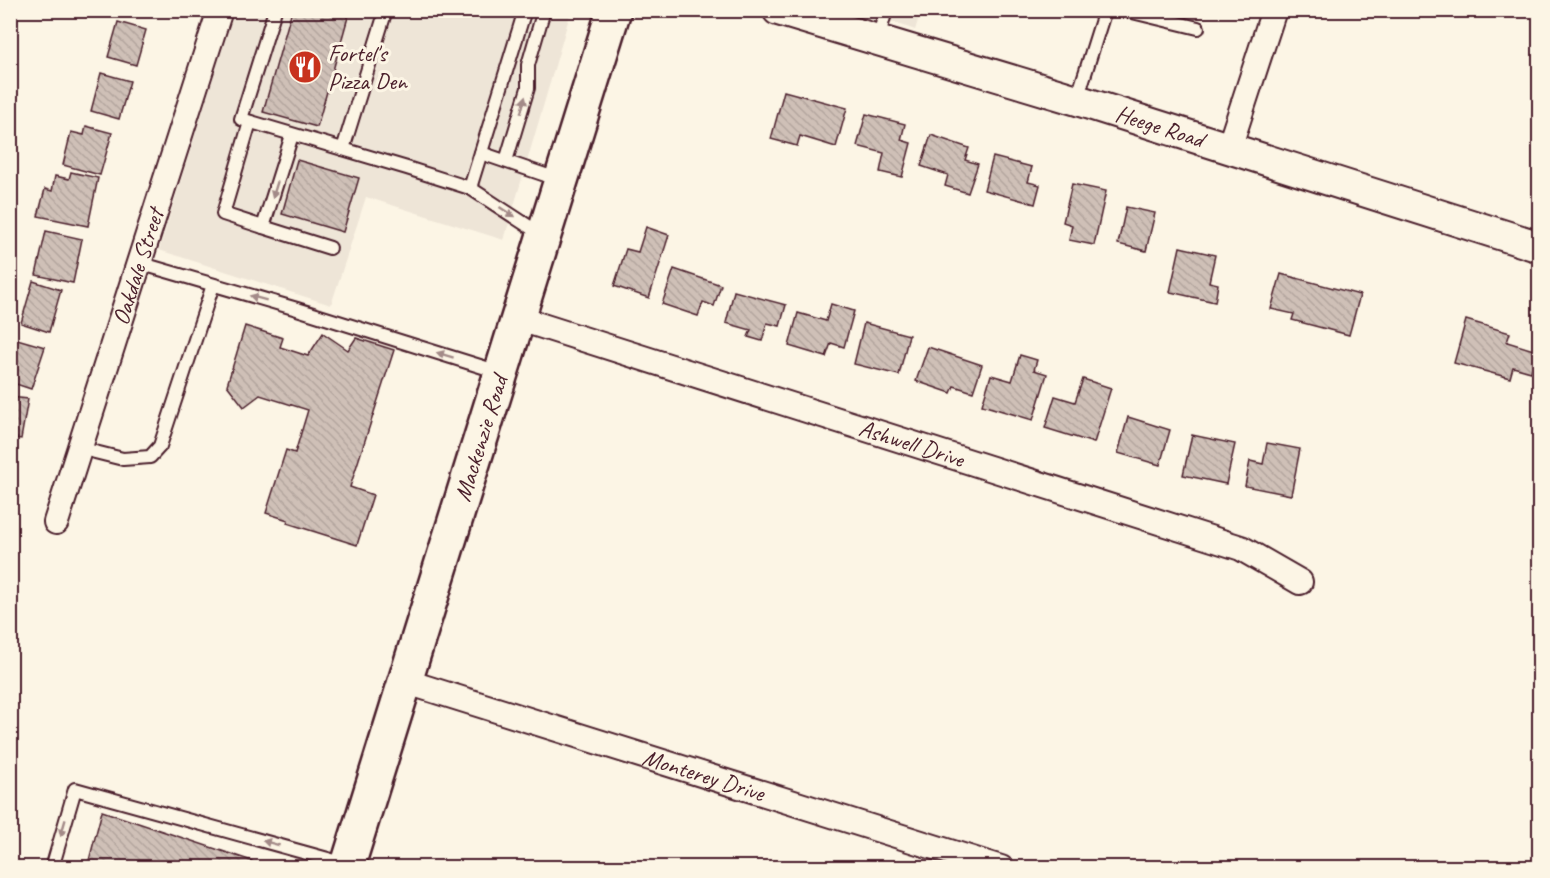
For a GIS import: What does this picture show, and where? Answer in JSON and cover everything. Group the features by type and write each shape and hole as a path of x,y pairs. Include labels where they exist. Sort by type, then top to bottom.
{"main road":[{"name":"Mackenzie Road","path":"347,866 614,10"}],"street":[{"name":"Oakdale Street","path":"56,522 220,10"},
{"name":"Heege Road","path":"778,10 1077,100 1539,247"},
{"path":"1229,148 1274,10"},
{"name":"Ashwell Drive","path":"517,318 1241,548 1300,582"},
{"name":"Monterey Drive","path":"404,681 1001,867"}],"lane":[{"path":"275,10 241,119 471,188 544,236"},
{"path":"343,149 386,10"},
{"path":"471,188 525,10"},
{"path":"506,161 528,88 528,65 544,10"},
{"path":"877,40 886,10"},
{"path":"1077,100 1105,10"},
{"path":"1124,10 1198,28"},
{"path":"250,122 223,214 330,248"},
{"path":"263,227 292,135"},
{"path":"482,153 562,180"},
{"path":"139,263 501,372"},
{"path":"79,448 123,459 150,457 160,446 213,285"},
{"path":"52,867 75,789 347,866"}],"shaded area":[{"path":"234,11 571,11 504,240 366,197 331,305 159,250"},
{"path":"864,11 921,11 915,30"}],"building":[{"path":"292,10 350,10 317,127 263,112"},
{"path":"118,22 146,30 136,65 108,57"},
{"path":"101,73 130,81 119,119 91,111"},
{"path":"784,91 847,108 836,147 800,136 797,146 771,139"},
{"path":"866,114 905,124 901,140 911,143 902,177 880,172 884,153 857,146"},
{"path":"86,126 112,133 100,175 63,165 71,132 84,135"},
{"path":"931,135 969,148 965,160 978,164 968,193 945,186 948,175 921,166"},
{"path":"993,157 1032,167 1028,182 1040,185 1035,204 984,190"},
{"path":"297,160 359,178 343,232 282,214"},
{"path":"71,172 98,178 88,226 38,216 45,189 52,191 55,176 69,179"},
{"path":"1072,184 1106,191 1094,245 1069,240 1072,225 1063,222"},
{"path":"1126,207 1155,213 1146,251 1118,244"},
{"path":"646,227 669,235 649,298 614,286 626,249 638,252"},
{"path":"46,231 82,239 73,283 36,275"},
{"path":"1180,247 1215,255 1209,282 1218,284 1215,302 1170,292"},
{"path":"674,269 721,285 714,306 703,302 698,316 662,304"},
{"path":"1281,274 1360,295 1349,335 1292,320 1294,314 1271,309"},
{"path":"33,281 61,290 49,332 21,323"},
{"path":"734,291 786,305 780,326 767,323 762,341 748,337 751,330 726,323"},
{"path":"831,304 854,311 844,347 831,343 826,357 789,346 798,313 826,321"},
{"path":"1466,320 1510,333 1507,342 1537,351 1531,372 1513,367 1510,378 1454,363"},
{"path":"864,323 909,335 899,375 854,364"},
{"path":"245,326 283,338 280,347 308,356 323,333 348,350 356,338 394,350 350,487 373,495 357,545 287,523 288,520 266,513 286,450 295,453 308,410 260,395 244,407 227,385"},
{"path":"17,339 45,347 31,389 10,382 10,348 14,349"},
{"path":"928,347 982,365 973,392 954,386 951,393 916,381"},
{"path":"1020,355 1037,360 1034,370 1047,374 1033,420 982,405 991,375 1012,381"},
{"path":"1083,379 1111,388 1094,443 1045,428 1055,396 1075,402"},
{"path":"10,397 28,399 21,439 10,437"},
{"path":"1128,417 1170,430 1160,465 1118,453"},
{"path":"1192,435 1235,444 1226,484 1183,475"},
{"path":"1267,443 1300,449 1291,495 1245,486 1250,461 1263,464"},
{"path":"102,811 252,861 250,868 87,868"}],"place":[{"name":"Fortel's Pizza Den","path":"305,67"}]}
